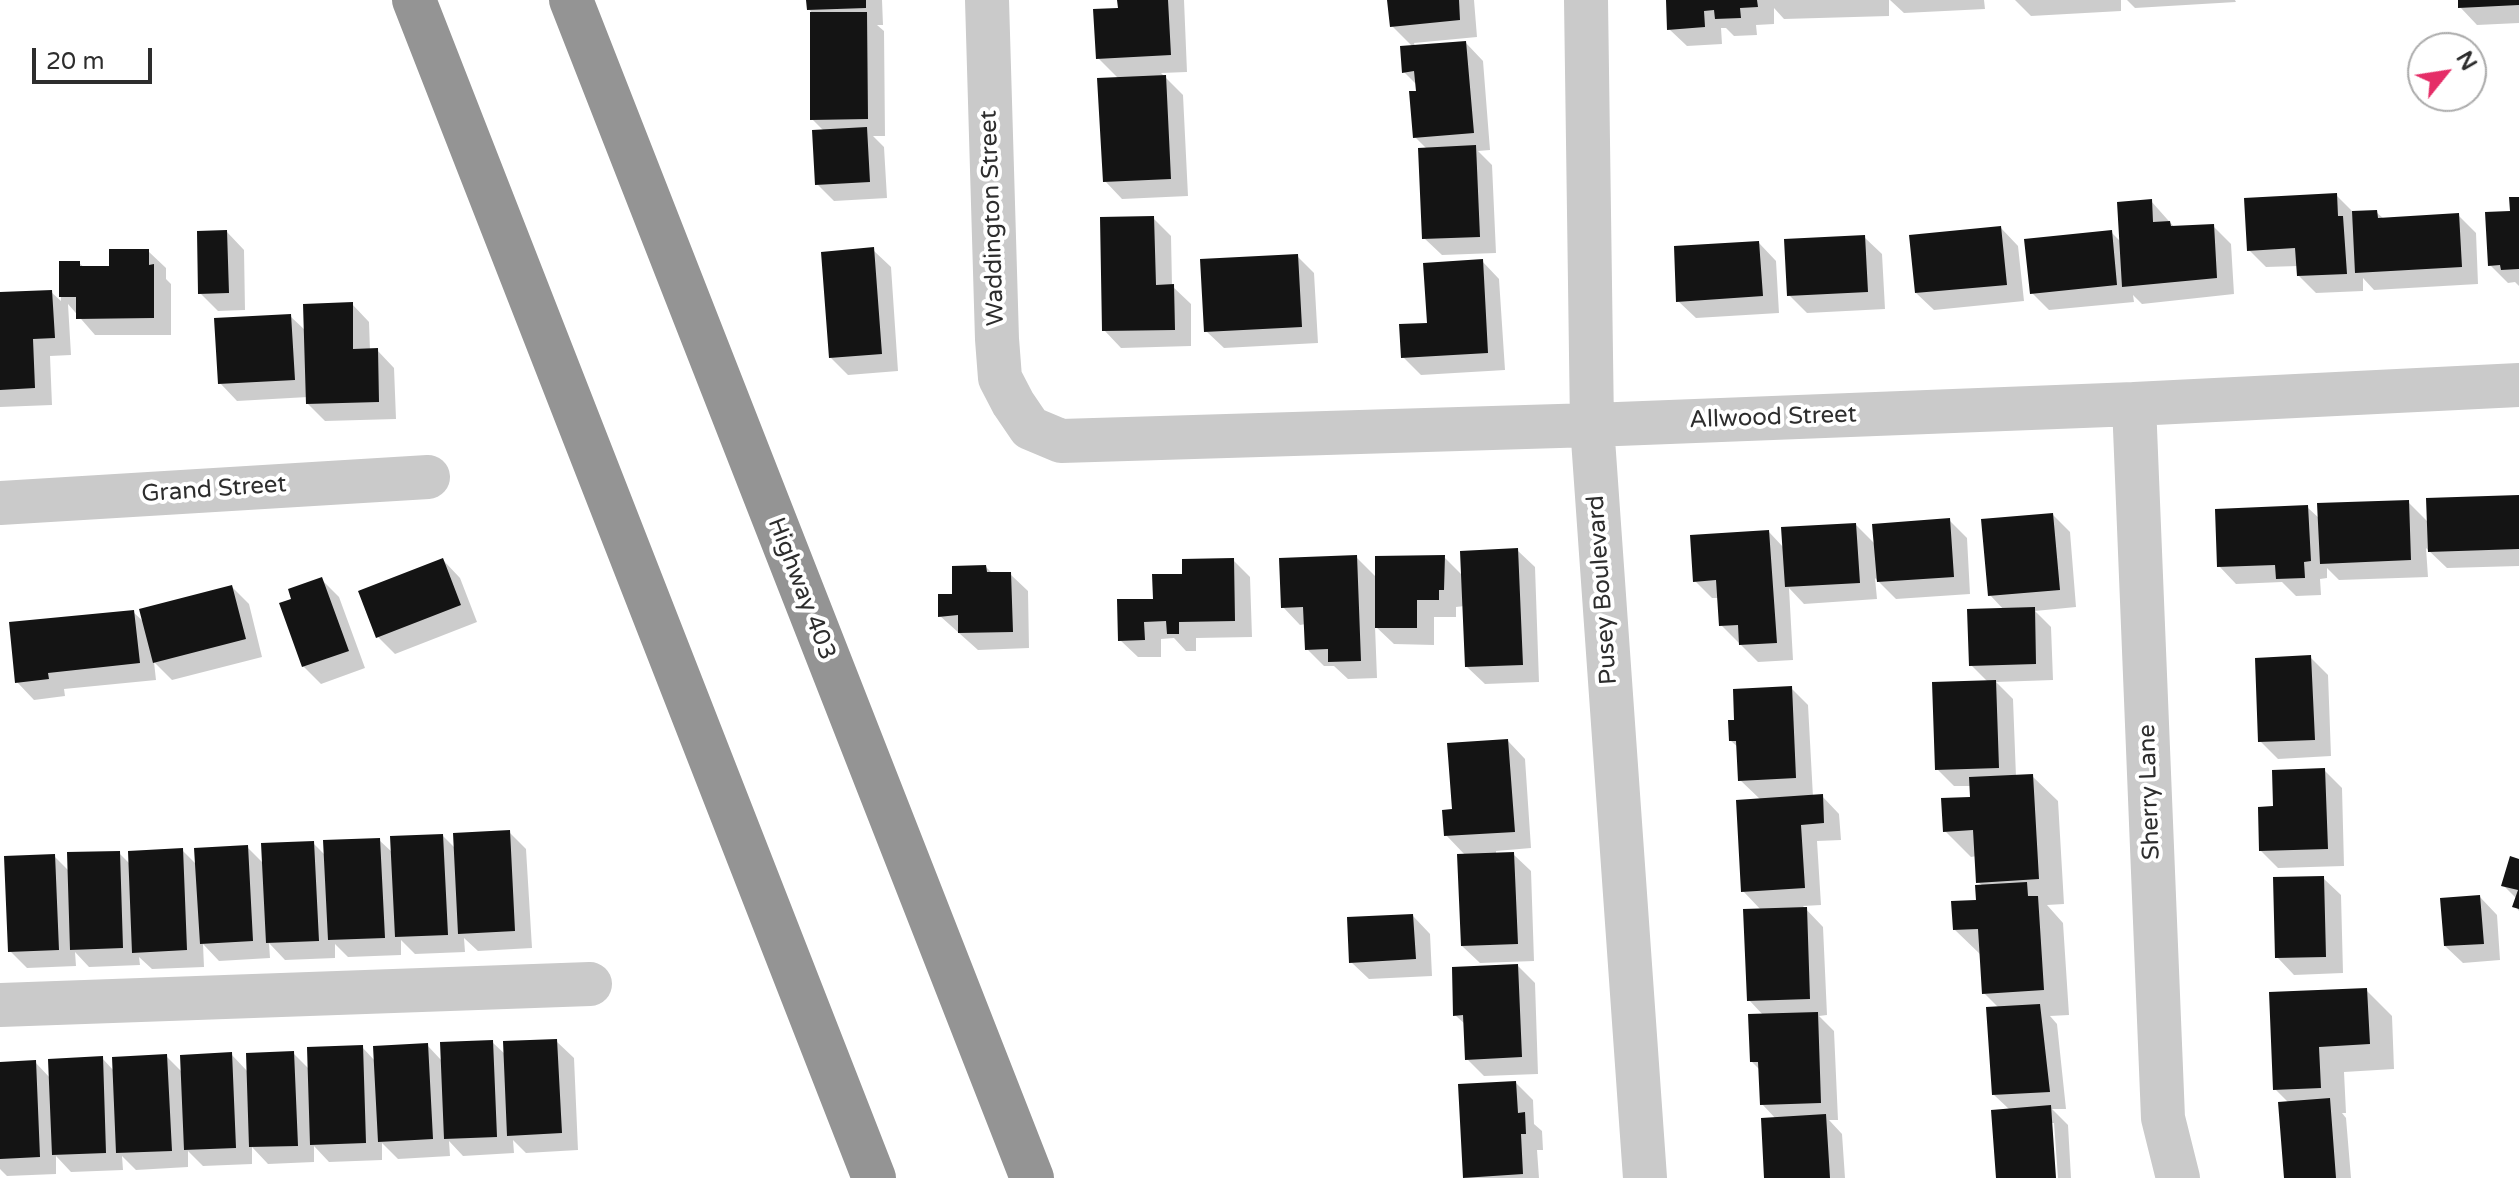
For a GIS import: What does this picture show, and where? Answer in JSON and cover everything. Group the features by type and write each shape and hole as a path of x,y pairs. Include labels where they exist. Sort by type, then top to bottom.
{"highway":[{"path":"414,0 874,1178"},
{"name":"Highway 403","path":"571,0 1032,1178"}],"street":[{"name":"Waddington Street","path":"987,0 1000,378 1030,428"},
{"name":"Pusey Boulevard","path":"1586,0 1592,425 1645,1178"},
{"name":"Allwood Street","path":"1030,428 1061,441 1592,425 2519,385"},
{"name":"Sherry Lane","path":"2134,404 2163,1118 2178,1178"},
{"name":"Grand Street","path":"0,503 428,477"},
{"path":"0,1005 590,984"}],"building":[{"path":"806,0 866,0 866,8 807,10"},
{"path":"1117,0 1168,0 1171,55 1096,59 1093,9 1118,8"},
{"path":"1387,0 1459,0 1460,20 1390,27"},
{"path":"1666,0 1757,0 1758,7 1740,8 1741,18 1715,19 1714,10 1704,11 1705,27 1667,30"},
{"path":"2458,0 2519,0 2519,5 2458,8"},
{"path":"810,12 867,12 868,119 810,120"},
{"path":"1466,41 1474,133 1413,138 1409,91 1416,91 1414,71 1402,73 1400,46"},
{"path":"1166,75 1171,179 1103,182 1097,78"},
{"path":"867,127 870,182 815,185 812,130"},
{"path":"1476,145 1480,237 1422,239 1418,148"},
{"path":"2337,193 2338,216 2343,216 2347,274 2297,276 2295,248 2247,251 2244,198"},
{"path":"2509,197 2519,197 2519,269 2501,270 2500,265 2488,266 2485,212 2510,211"},
{"path":"2152,199 2153,222 2170,221 2171,226 2214,224 2217,278 2122,287 2117,202"},
{"path":"2377,210 2378,218 2459,213 2462,267 2355,273 2352,211"},
{"path":"1154,216 1156,285 1174,284 1175,330 1102,331 1100,217"},
{"path":"2001,226 2007,285 1915,293 1909,235"},
{"path":"227,230 229,293 198,294 197,231"},
{"path":"2112,230 2117,285 2030,294 2024,239"},
{"path":"1865,235 1868,292 1787,296 1784,239"},
{"path":"1759,241 1763,296 1676,302 1674,246"},
{"path":"874,247 882,354 829,358 821,252"},
{"path":"109,249 149,249 149,265 154,264 154,318 76,319 76,297 59,297 59,261 80,261 80,266 109,266"},
{"path":"1298,254 1302,327 1204,332 1200,259"},
{"path":"1483,259 1488,353 1401,358 1399,324 1427,323 1423,263"},
{"path":"52,290 55,338 33,339 35,388 0,390 0,292"},
{"path":"353,302 353,349 378,348 379,402 306,404 303,304"},
{"path":"291,314 295,380 218,384 214,318"},
{"path":"2519,495 2519,549 2428,552 2426,498"},
{"path":"2409,500 2411,560 2320,564 2317,503"},
{"path":"2308,505 2311,561 2304,562 2305,578 2276,579 2275,565 2217,567 2215,509"},
{"path":"2053,513 2060,590 1988,596 1981,519"},
{"path":"1950,518 1954,577 1877,582 1872,524"},
{"path":"1856,523 1860,583 1785,587 1781,527"},
{"path":"1769,530 1777,643 1739,645 1738,625 1719,626 1716,580 1693,582 1690,535"},
{"path":"1518,548 1523,665 1465,667 1460,551"},
{"path":"1357,555 1361,661 1328,662 1328,649 1305,650 1303,607 1281,608 1279,558"},
{"path":"1445,555 1444,590 1439,590 1439,600 1417,600 1417,628 1375,628 1375,556"},
{"path":"443,558 461,605 376,638 358,591"},
{"path":"1234,558 1235,621 1179,622 1179,634 1167,634 1166,621 1144,622 1145,640 1118,641 1117,599 1153,599 1152,574 1182,574 1182,559"},
{"path":"986,565 987,572 1011,572 1013,632 958,633 958,615 938,617 938,594 952,594 952,566"},
{"path":"322,577 349,651 302,667 279,603 291,599 288,589"},
{"path":"232,585 246,639 153,663 139,609"},
{"path":"2035,607 2036,664 1969,666 1967,609"},
{"path":"134,610 140,663 48,673 49,679 15,683 9,622"},
{"path":"2311,655 2315,740 2258,742 2255,658"},
{"path":"1996,680 1999,768 1935,770 1932,682"},
{"path":"1792,686 1796,778 1738,781 1736,741 1729,741 1728,720 1734,720 1733,689"},
{"path":"1508,739 1515,832 1444,836 1442,810 1452,809 1447,743"},
{"path":"2325,768 2328,849 2259,851 2258,807 2273,806 2272,770"},
{"path":"2033,774 2039,879 1976,883 1973,830 1943,832 1941,798 1970,797 1969,777"},
{"path":"1823,794 1824,823 1801,825 1805,888 1741,892 1736,800"},
{"path":"510,830 515,931 458,934 453,833"},
{"path":"443,834 448,935 395,937 390,836"},
{"path":"380,838 385,938 328,940 323,840"},
{"path":"314,841 319,941 266,943 261,843"},
{"path":"248,845 253,941 200,944 194,848"},
{"path":"183,848 187,950 132,953 128,851"},
{"path":"120,851 123,948 70,950 67,852"},
{"path":"1514,852 1518,944 1461,946 1457,854"},
{"path":"55,854 59,950 8,952 4,856"},
{"path":"2510,856 2519,859 2519,909 2512,907 2518,890 2501,886"},
{"path":"2324,876 2326,957 2275,958 2273,877"},
{"path":"2027,882 2028,896 2038,896 2044,990 1982,994 1978,929 1953,930 1951,901 1976,900 1975,885"},
{"path":"2480,895 2484,944 2444,946 2440,898"},
{"path":"1807,907 1810,999 1747,1001 1743,909"},
{"path":"1413,914 1416,959 1349,963 1347,917"},
{"path":"1518,964 1522,1057 1465,1060 1463,1015 1453,1016 1452,967"},
{"path":"2367,988 2370,1044 2319,1047 2321,1088 2273,1090 2269,992"},
{"path":"2040,1004 2050,1092 1992,1095 1986,1007"},
{"path":"1818,1012 1821,1103 1760,1105 1758,1062 1750,1062 1748,1014"},
{"path":"557,1039 562,1133 507,1136 503,1041"},
{"path":"493,1040 497,1137 444,1139 440,1042"},
{"path":"428,1043 433,1139 378,1142 373,1046"},
{"path":"363,1045 366,1143 310,1145 307,1047"},
{"path":"294,1051 298,1146 249,1147 246,1053"},
{"path":"232,1052 236,1148 184,1150 180,1055"},
{"path":"167,1054 172,1151 116,1153 112,1057"},
{"path":"103,1056 106,1153 52,1155 48,1059"},
{"path":"36,1060 40,1157 0,1159 0,1062"},
{"path":"1516,1081 1518,1113 1525,1112 1526,1134 1521,1134 1523,1174 1463,1178 1458,1084"},
{"path":"2330,1098 2336,1178 2284,1178 2278,1102"},
{"path":"2051,1105 2056,1178 1996,1178 1991,1110"},
{"path":"1826,1114 1830,1178 1764,1178 1761,1118"}]}
